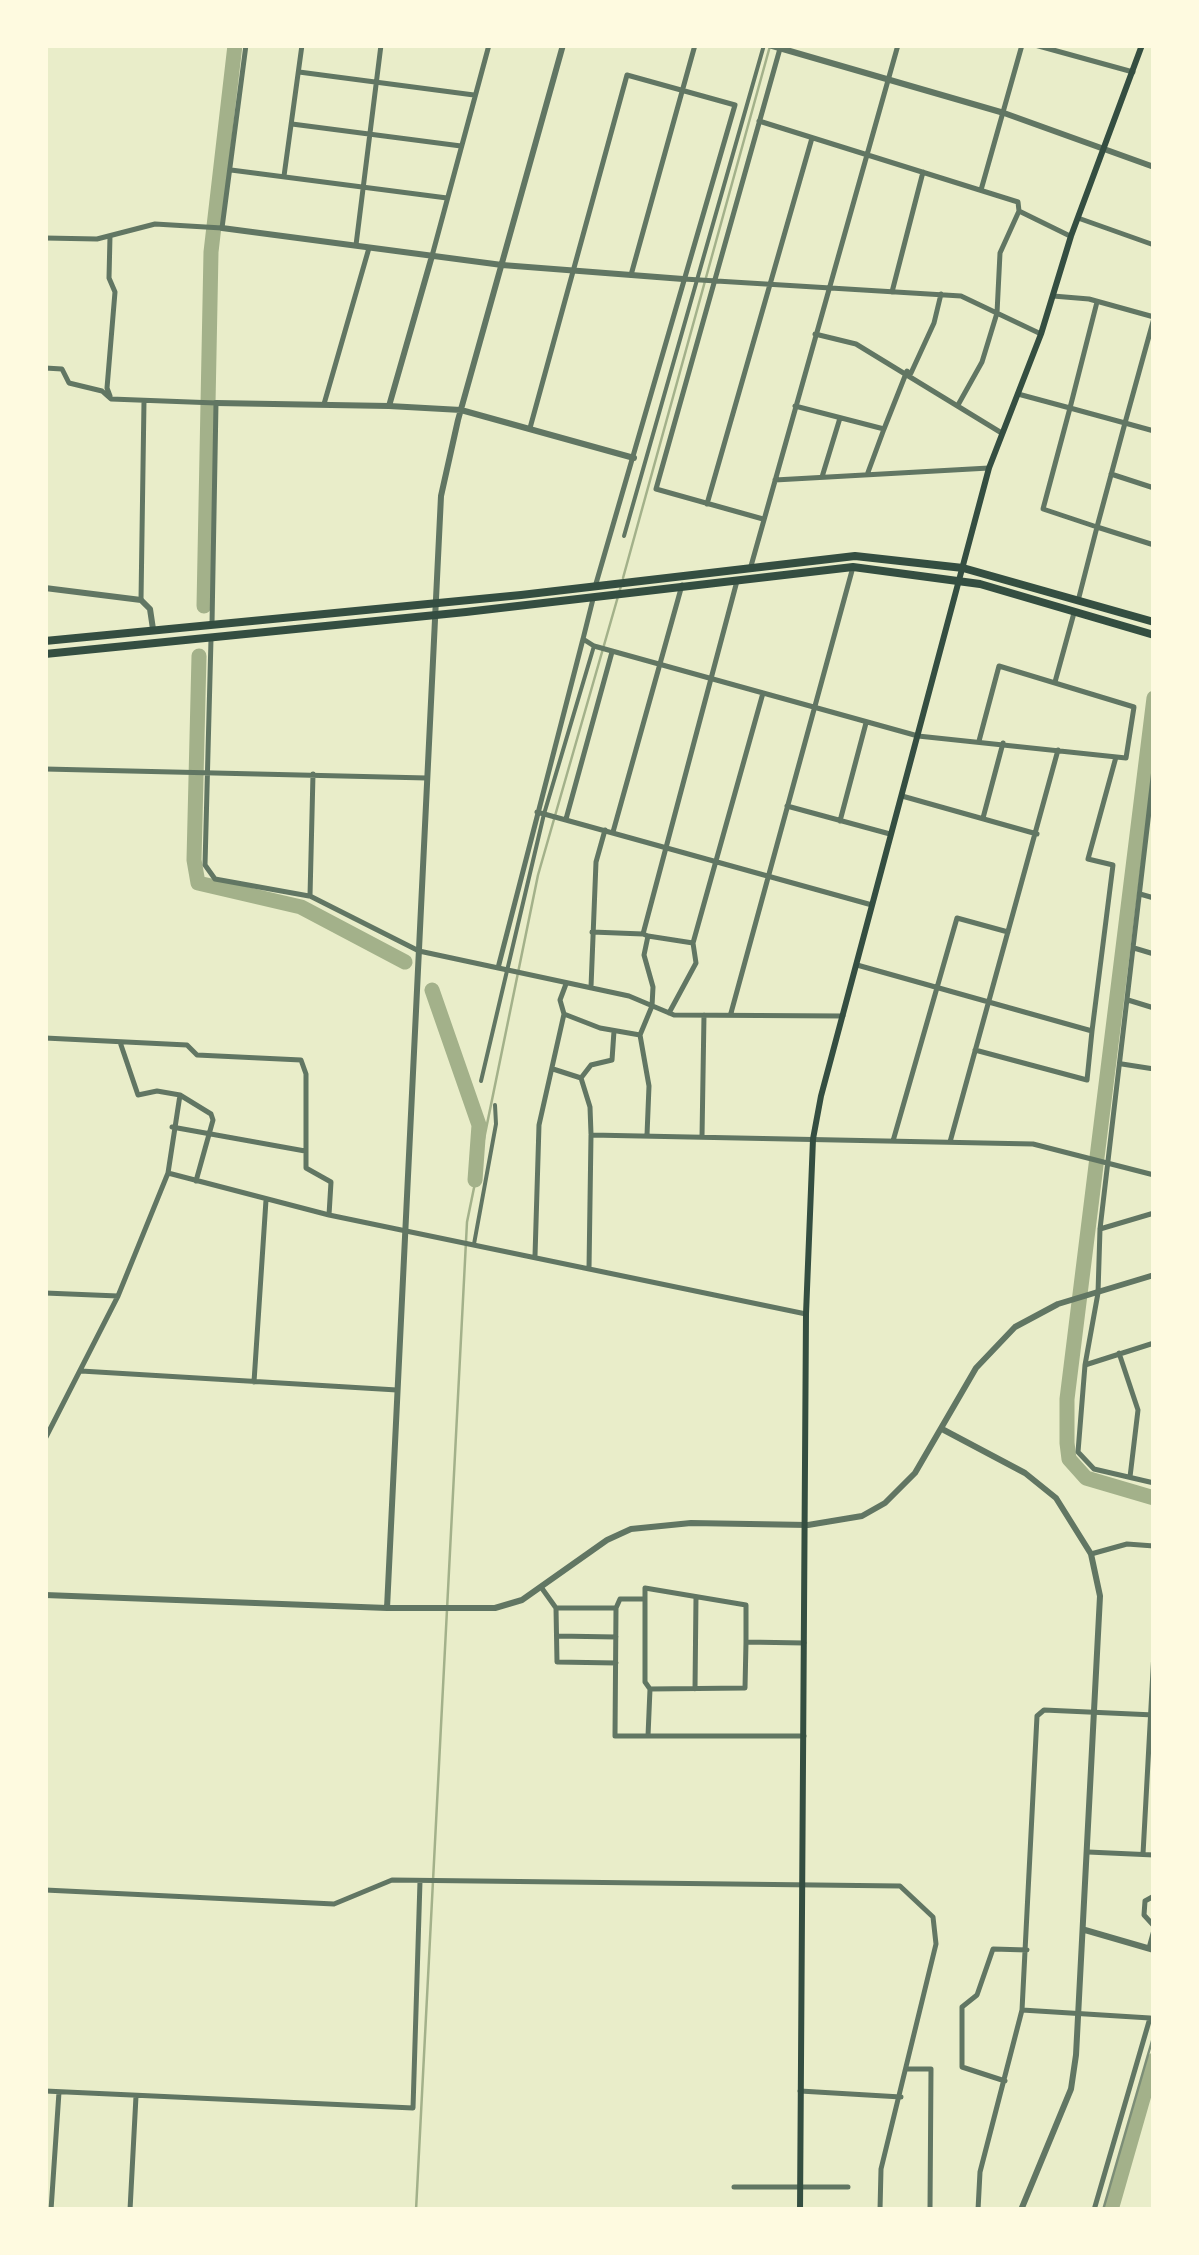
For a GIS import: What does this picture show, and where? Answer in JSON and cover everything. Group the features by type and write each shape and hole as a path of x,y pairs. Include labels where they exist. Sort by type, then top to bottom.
{"main road":[{"path":"800,2210 808,1525 806,1314 814,1139 989,468 1041,334 1071,236 1142,45"},
{"path":"614,589 626,582 855,556 963,568 1154,622"},
{"path":"45,641 435,601 614,589 623,592 853,567 960,580 1154,635"},
{"path":"45,654 435,615 594,591"}],"street":[{"path":"219,228 231,170 246,45"},
{"path":"284,177 302,45"},
{"path":"356,246 381,45"},
{"path":"390,406 490,45"},
{"path":"388,1608 441,496 563,45"},
{"path":"631,275 694,45"},
{"path":"751,566 898,45"},
{"path":"981,190 1022,45"},
{"path":"1035,45 1133,72"},
{"path":"774,46 1004,113 1154,167"},
{"path":"763,519 656,489 711,280 759,121 774,46"},
{"path":"624,536 698,279 774,46"},
{"path":"299,72 475,95"},
{"path":"481,1081 510,972 594,591 735,105 627,75 530,428"},
{"path":"759,121 1018,202 1018,212 1000,253 997,313 982,362 958,404"},
{"path":"292,124 461,146"},
{"path":"707,504 812,138"},
{"path":"231,170 447,198"},
{"path":"892,292 923,172"},
{"path":"1018,212 1071,236"},
{"path":"1078,218 1154,245"},
{"path":"45,238 110,236 155,224 206,226 573,272 941,294 961,296 1041,334"},
{"path":"110,236 109,278 115,292 107,388 111,399"},
{"path":"324,404 369,248"},
{"path":"867,475 909,372 934,323 941,294"},
{"path":"1053,296 1097,302 1154,318 1078,600"},
{"path":"1097,302 1043,509 1154,545"},
{"path":"815,334 856,344 909,372 1000,432"},
{"path":"45,368 62,369 69,382 102,391 111,399 462,410 634,458"},
{"path":"1015,393 1154,431"},
{"path":"141,600 144,401"},
{"path":"212,624 214,403"},
{"path":"795,406 884,429"},
{"path":"822,477 840,418"},
{"path":"774,480 989,468"},
{"path":"1111,474 1154,488"},
{"path":"730,1014 853,567"},
{"path":"646,1135 649,1086 640,1035 652,1006 652,987 644,955 645,935 664,845 738,578"},
{"path":"591,987 596,862 609,831 682,585"},
{"path":"45,588 141,600 150,609 153,628"},
{"path":"1055,682 1074,613"},
{"path":"210,636 205,865 215,879 310,896 419,951 591,987 669,1013 843,1016"},
{"path":"582,639 609,651 918,736 1126,758 1134,707 998,666 980,740"},
{"path":"498,968 595,646"},
{"path":"562,818 609,651"},
{"path":"669,1013 696,963 693,943 763,693"},
{"path":"840,820 866,723"},
{"path":"983,818 1003,743"},
{"path":"950,1142 1058,750"},
{"path":"975,1050 1088,1080 1112,865 1088,858 1116,757"},
{"path":"45,769 427,778"},
{"path":"1154,771 1107,1163 1098,1293 1085,1365 1078,1452 1094,1469 1154,1484"},
{"path":"310,896 313,774"},
{"path":"902,796 1037,834"},
{"path":"787,806 891,835"},
{"path":"543,814 872,905"},
{"path":"1140,894 1154,898"},
{"path":"893,1141 958,918 1008,932"},
{"path":"592,932 693,943"},
{"path":"1134,948 1154,954"},
{"path":"857,965 1092,1031"},
{"path":"535,1256 540,1125 564,1014 560,1000 566,984"},
{"path":"1128,1000 1154,1008"},
{"path":"564,1014 640,1035"},
{"path":"702,1137 704,1015"},
{"path":"590,1269 591,1134 581,1078 591,1065 612,1060 614,1030"},
{"path":"45,1038 188,1045 197,1056 301,1060 306,1074 306,1168 330,1182 329,1214"},
{"path":"120,1042 138,1095 157,1091 180,1096 211,1114 210,1135 196,1181"},
{"path":"1121,1064 1154,1069"},
{"path":"553,1069 581,1078"},
{"path":"45,1439 118,1296 168,1173 180,1096"},
{"path":"471,1243 496,1124 495,1105"},
{"path":"172,1128 304,1151"},
{"path":"591,1134 1033,1144 1083,1159 1154,1172"},
{"path":"168,1173 329,1214 806,1314"},
{"path":"254,1382 266,1200"},
{"path":"1100,1228 1154,1213"},
{"path":"45,1595 439,1611 495,1608 542,1588 607,1540 631,1529 692,1523 808,1525 862,1516 885,1503 915,1473 976,1368 1023,1321 1069,1300 1154,1275"},
{"path":"45,1293 118,1296"},
{"path":"1085,1365 1154,1343"},
{"path":"1119,1353 1138,1410 1130,1478"},
{"path":"80,1371 400,1390"},
{"path":"942,1430 1042,1485 1073,1519 1091,1554 1100,1609 1080,2014 1070,2090 1020,2210"},
{"path":"1091,1554 1127,1544 1154,1546"},
{"path":"542,1588 556,1608 557,1662 616,1663"},
{"path":"648,1736 645,1588 746,1605 745,1688 650,1689"},
{"path":"695,1689 696,1597"},
{"path":"645,1599 620,1599 616,1608 616,1736 804,1736"},
{"path":"556,1608 616,1608"},
{"path":"558,1636 616,1637"},
{"path":"746,1642 804,1643"},
{"path":"1143,1854 1154,1652"},
{"path":"978,2210 980,2172 1022,2010 1038,1716 1044,1710 1152,1715"},
{"path":"1088,1852 1154,1855"},
{"path":"45,1890 334,1904 392,1880 900,1886 933,1916 936,1944 928,1960 908,2068 881,2169 880,2210"},
{"path":"45,2091 414,2108 423,1881"},
{"path":"1085,1930 1153,1949 1154,1928 1144,1915 1145,1901 1154,1896"},
{"path":"1004,2081 962,2067 962,2007 977,1995 993,1950 1027,1950"},
{"path":"1022,2010 1150,2018 1094,2210"},
{"path":"908,2068 931,2069 930,2210"},
{"path":"800,2091 901,2097"},
{"path":"51,2210 60,2092"},
{"path":"130,2210 136,2096"},
{"path":"734,2187 848,2187"}],"waterway":[{"path":"204,606 211,252 235,45"},
{"path":"623,578 770,46"},
{"path":"416,2210 467,1222 538,875 621,586"},
{"path":"199,656 194,860 198,883 301,907 405,962"},
{"path":"1154,698 1067,1399 1069,1459 1086,1478 1154,1498"},
{"path":"432,990 479,1125 475,1180"},
{"path":"1111,2210 1154,2060"}],"railway":[{"path":"1103,2210 1154,2034"}]}
